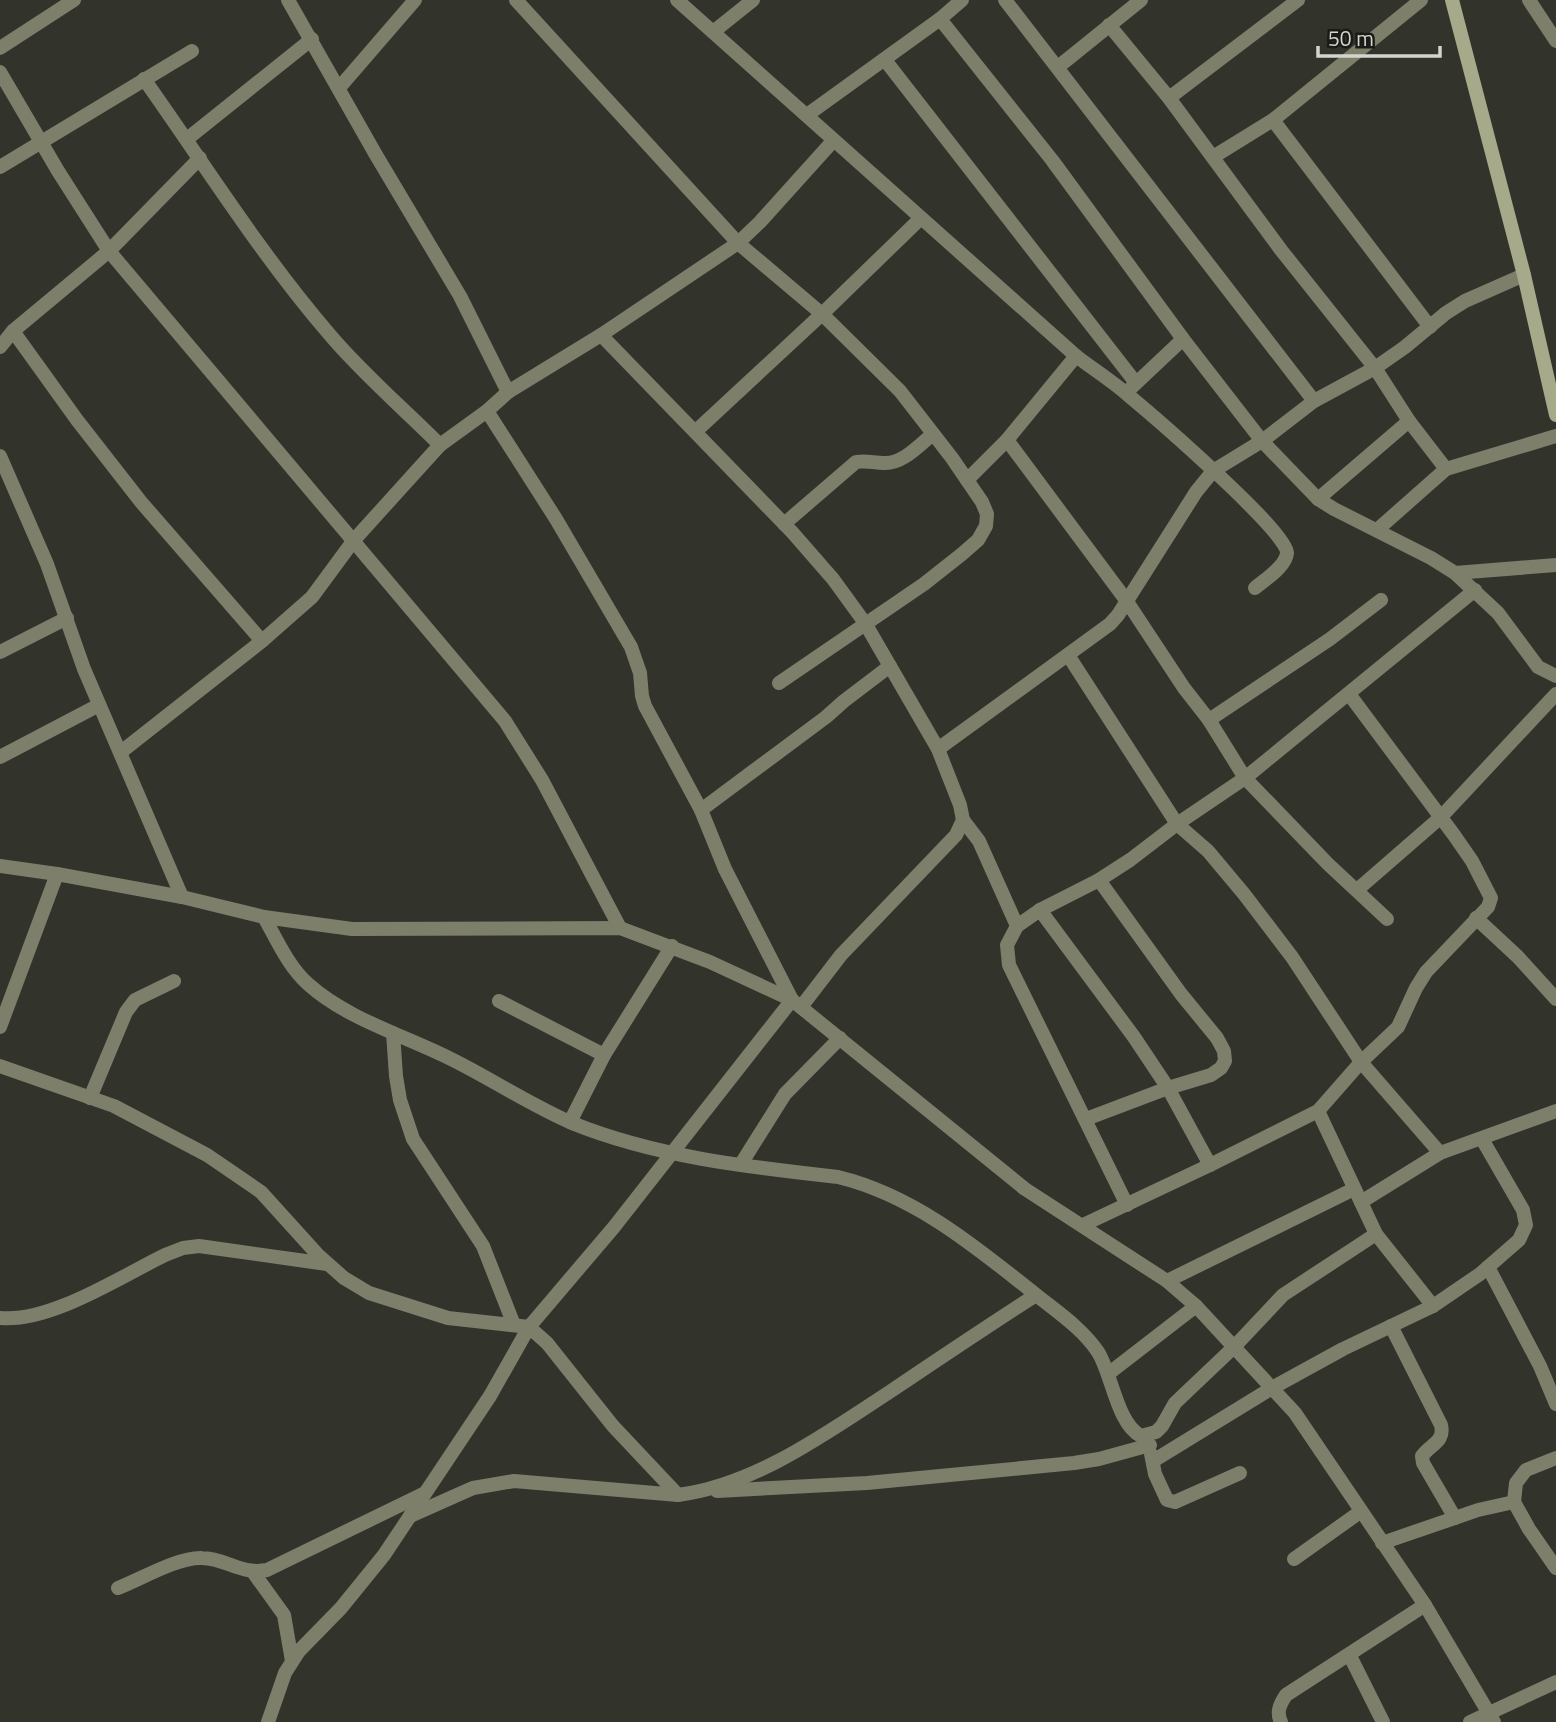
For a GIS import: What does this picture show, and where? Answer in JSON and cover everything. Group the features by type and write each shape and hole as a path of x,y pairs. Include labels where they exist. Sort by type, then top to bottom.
{"street":[{"path":"0,48 74,0"},
{"path":"288,0 460,296 508,392"},
{"path":"339,88 415,0"},
{"path":"516,0 738,243 822,314 900,391 967,480 987,514 986,526 978,540 924,584 779,683"},
{"path":"677,0 1076,356 1131,388"},
{"path":"713,33 753,0"},
{"path":"807,115 885,60 962,0"},
{"path":"1005,0 1314,401"},
{"path":"1058,66 1141,0"},
{"path":"1169,98 1298,0"},
{"path":"1213,157 1273,120 1421,0"},
{"path":"1452,0 1524,275 1550,356 1556,415"},
{"path":"1529,0 1556,41"},
{"path":"940,19 1052,160 1183,339 1262,441 1318,499 1455,573 1498,613 1538,667 1556,676"},
{"path":"1109,25 1169,98 1281,250 1375,368 1409,421 1446,469"},
{"path":"187,139 312,39"},
{"path":"0,167 192,51"},
{"path":"885,60 1131,388 1284,541 1287,552 1284,562 1255,588"},
{"path":"0,72 109,251 505,721 542,780 620,928"},
{"path":"144,79 256,243 331,337 440,445"},
{"path":"1273,120 1430,327"},
{"path":"121,752 262,641 312,597 354,540 440,445 488,411 508,392 601,335 738,243 833,141"},
{"path":"0,347 13,331 109,251 200,158"},
{"path":"696,430 921,218"},
{"path":"938,750 1110,624 1196,492 1213,471 1262,441 1314,401 1375,368 1465,301 1524,275"},
{"path":"13,331 77,421 141,502 262,641"},
{"path":"601,335 696,430 784,524 833,579 865,623 938,750 960,805 963,820 979,841 1017,926"},
{"path":"1131,388 1183,339"},
{"path":"967,480 1007,440 1076,356"},
{"path":"488,411 556,519 631,648 640,673 645,706 701,810 725,869 796,1004"},
{"path":"1318,499 1409,421"},
{"path":"784,524 856,462 865,460 893,463 933,434"},
{"path":"1377,530 1446,469 1556,436"},
{"path":"1007,440 1126,600 1184,688 1209,720 1245,778 1328,864 1387,919"},
{"path":"0,456 47,564 84,669 182,897"},
{"path":"1455,573 1556,565"},
{"path":"1127,1205 1009,965 1007,945 1017,926 1040,910 1099,880 1130,860 1245,778 1475,590"},
{"path":"1209,720 1330,639 1381,600"},
{"path":"0,652 67,618"},
{"path":"1068,655 1177,824 1208,851 1244,894 1292,957 1361,1062 1440,1153"},
{"path":"701,810 890,666"},
{"path":"1083,1225 1318,1111 1361,1062 1398,1027 1426,972 1488,907 1491,898 1472,861 1349,694"},
{"path":"1357,890 1441,817 1556,694"},
{"path":"0,757 99,705"},
{"path":"268,1722 275,1698 292,1661 341,1608 384,1555 490,1396 522,1326 796,1004 956,835 963,820"},
{"path":"0,866 182,897 264,917 352,929 620,928 672,946 796,1004 1025,1189 1167,1281 1196,1306 1295,1413 1425,1605 1491,1717"},
{"path":"0,1027 57,874"},
{"path":"1086,1119 1211,1075 1221,1068 1225,1061 1224,1051 1217,1038 1158,963 1099,880"},
{"path":"1040,910 1134,1037 1168,1088 1210,1165"},
{"path":"264,917 287,958 306,983 331,1002 481,1073 570,1122 613,1138 671,1154 838,1177 862,1183 918,1209 980,1250 1087,1339 1104,1362 1127,1421 1136,1434 1149,1440"},
{"path":"1476,918 1518,957 1556,999"},
{"path":"570,1122 604,1055 672,946"},
{"path":"90,1098 126,1012 135,1000 174,981"},
{"path":"499,1001 604,1055"},
{"path":"393,1033 400,1100 413,1139 483,1245 522,1326"},
{"path":"741,1164 785,1094 839,1038"},
{"path":"0,1066 126,1112 207,1155 261,1192 328,1264 344,1278 369,1293 448,1318 522,1326 547,1343 613,1426 678,1495"},
{"path":"1318,1111 1377,1234 1433,1306"},
{"path":"1167,1281 1358,1195 1440,1153 1556,1111"},
{"path":"1153,1461 1272,1388 1343,1349 1433,1306 1488,1268 1519,1240 1526,1225 1523,1209 1482,1139"},
{"path":"409,1516 473,1489 514,1481 678,1495 867,1483 1099,1459 1149,1440 1162,1426 1175,1403 1234,1347 1283,1295 1377,1234"},
{"path":"0,1318 13,1319 41,1314 183,1248 200,1246 328,1264"},
{"path":"1488,1268 1540,1366 1556,1404"},
{"path":"704,1492 806,1447 1036,1295"},
{"path":"1108,1374 1196,1306"},
{"path":"1391,1326 1441,1425 1443,1434 1422,1456 1423,1464 1455,1518"},
{"path":"1149,1440 1162,1494 1167,1500 1175,1502 1240,1473"},
{"path":"1556,1458 1525,1470 1516,1483 1514,1502 1556,1568"},
{"path":"118,1588 199,1557 212,1558 253,1572 267,1570 424,1493"},
{"path":"1382,1544 1497,1504 1514,1502"},
{"path":"1294,1559 1360,1512"},
{"path":"253,1572 284,1615 292,1661"},
{"path":"1281,1722 1279,1706 1286,1695 1425,1605"},
{"path":"1350,1656 1383,1722"},
{"path":"1470,1722 1491,1717 1556,1682"}]}
